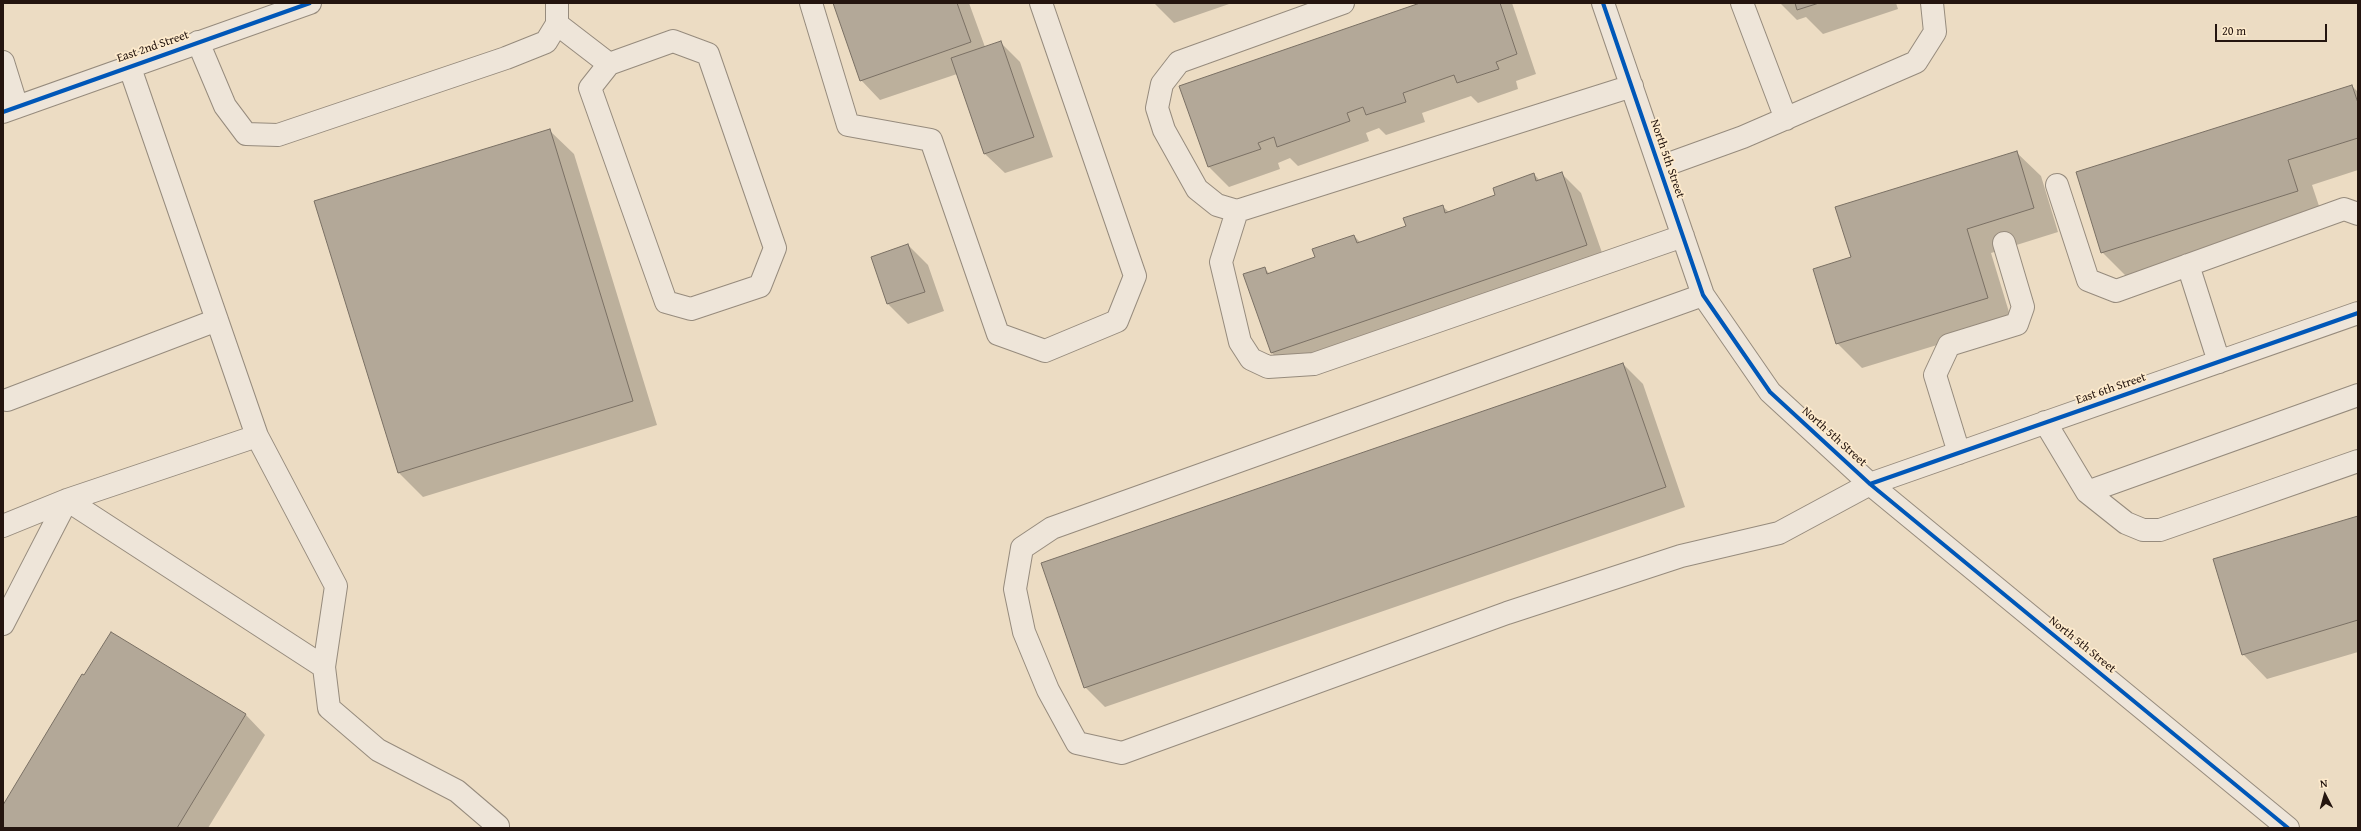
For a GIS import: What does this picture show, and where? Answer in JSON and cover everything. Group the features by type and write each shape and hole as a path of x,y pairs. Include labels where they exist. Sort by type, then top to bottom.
{"street":[{"name":"East 2nd Street","path":"10,109 130,65 310,3"},
{"path":"811,3 848,125 931,140 998,334 1045,351 1117,321 1136,276 1041,3"},
{"path":"1343,3 1179,62 1162,84 1156,108 1164,130 1196,189 1217,205 1237,211 1632,86"},
{"name":"North 5th Street","path":"1603,3 1703,295 1770,392 1870,484 2288,828"},
{"path":"1742,3 1786,119"},
{"path":"1660,168 1786,119 1916,62 1935,32 1932,3"},
{"path":"198,42 225,106 246,134 278,135 506,58 546,42 557,13 609,64"},
{"path":"673,41 708,54 775,248 760,286 691,309 666,302 590,88 609,64 673,41"},
{"path":"3,62 10,109"},
{"path":"130,65 257,436 336,586 324,667 329,708 378,750 457,791 498,828"},
{"path":"2058,185 2088,280 2116,291 2344,209 2358,214"},
{"path":"1237,211 1221,262 1240,342 1251,359 1268,367 1314,364 1683,236"},
{"path":"1959,453 1935,375 1949,345 2017,324 2023,307 2004,242"},
{"path":"2188,265 2219,362"},
{"name":"East 6th Street","path":"1703,295 1052,528 1022,548 1015,590 1024,632 1048,690 1077,743 1122,753 1507,613 1681,556 1779,533 1870,484 2358,313"},
{"path":"7,400 217,320"},
{"path":"2087,492 2358,395"},
{"path":"2045,422 2087,492 2126,523 2143,530 2160,530 2358,461"},
{"path":"3,526 67,500 257,436"},
{"path":"3,624 67,500"},
{"path":"67,500 324,667"}],"building":[{"path":"833,3 957,3 971,42 860,81"},
{"path":"1420,3 1500,3 1517,54 1496,62 1499,69 1457,83 1454,75 1403,93 1406,102 1366,115 1363,107 1347,113 1350,121 1277,147 1274,137 1258,143 1261,149 1208,167 1179,86"},
{"path":"1795,3 1819,3 1797,10"},
{"path":"1001,41 1034,137 984,154 951,58"},
{"path":"2352,85 2358,103 2358,138 2288,160 2298,191 2101,253 2076,172"},
{"path":"550,129 633,401 398,473 314,201"},
{"path":"2017,151 2034,208 1967,229 1988,298 1836,344 1813,269 1851,257 1835,207"},
{"path":"1562,172 1587,245 1271,353 1243,274 1265,267 1267,274 1315,257 1312,249 1354,235 1357,243 1406,226 1403,218 1443,205 1445,213 1495,195 1493,188 1534,173 1536,181"},
{"path":"908,244 925,292 887,304 871,257"},
{"path":"1623,363 1666,487 1084,688 1041,563"},
{"path":"2358,516 2358,620 2242,655 2213,559"},
{"path":"111,632 246,714 177,828 3,828 3,805 82,674 84,675"}],"cycle path":[{"path":"3,112 310,3"},
{"path":"1603,3 1703,295 1770,392 1870,484 2288,828"},
{"path":"1870,484 2358,313"}]}
